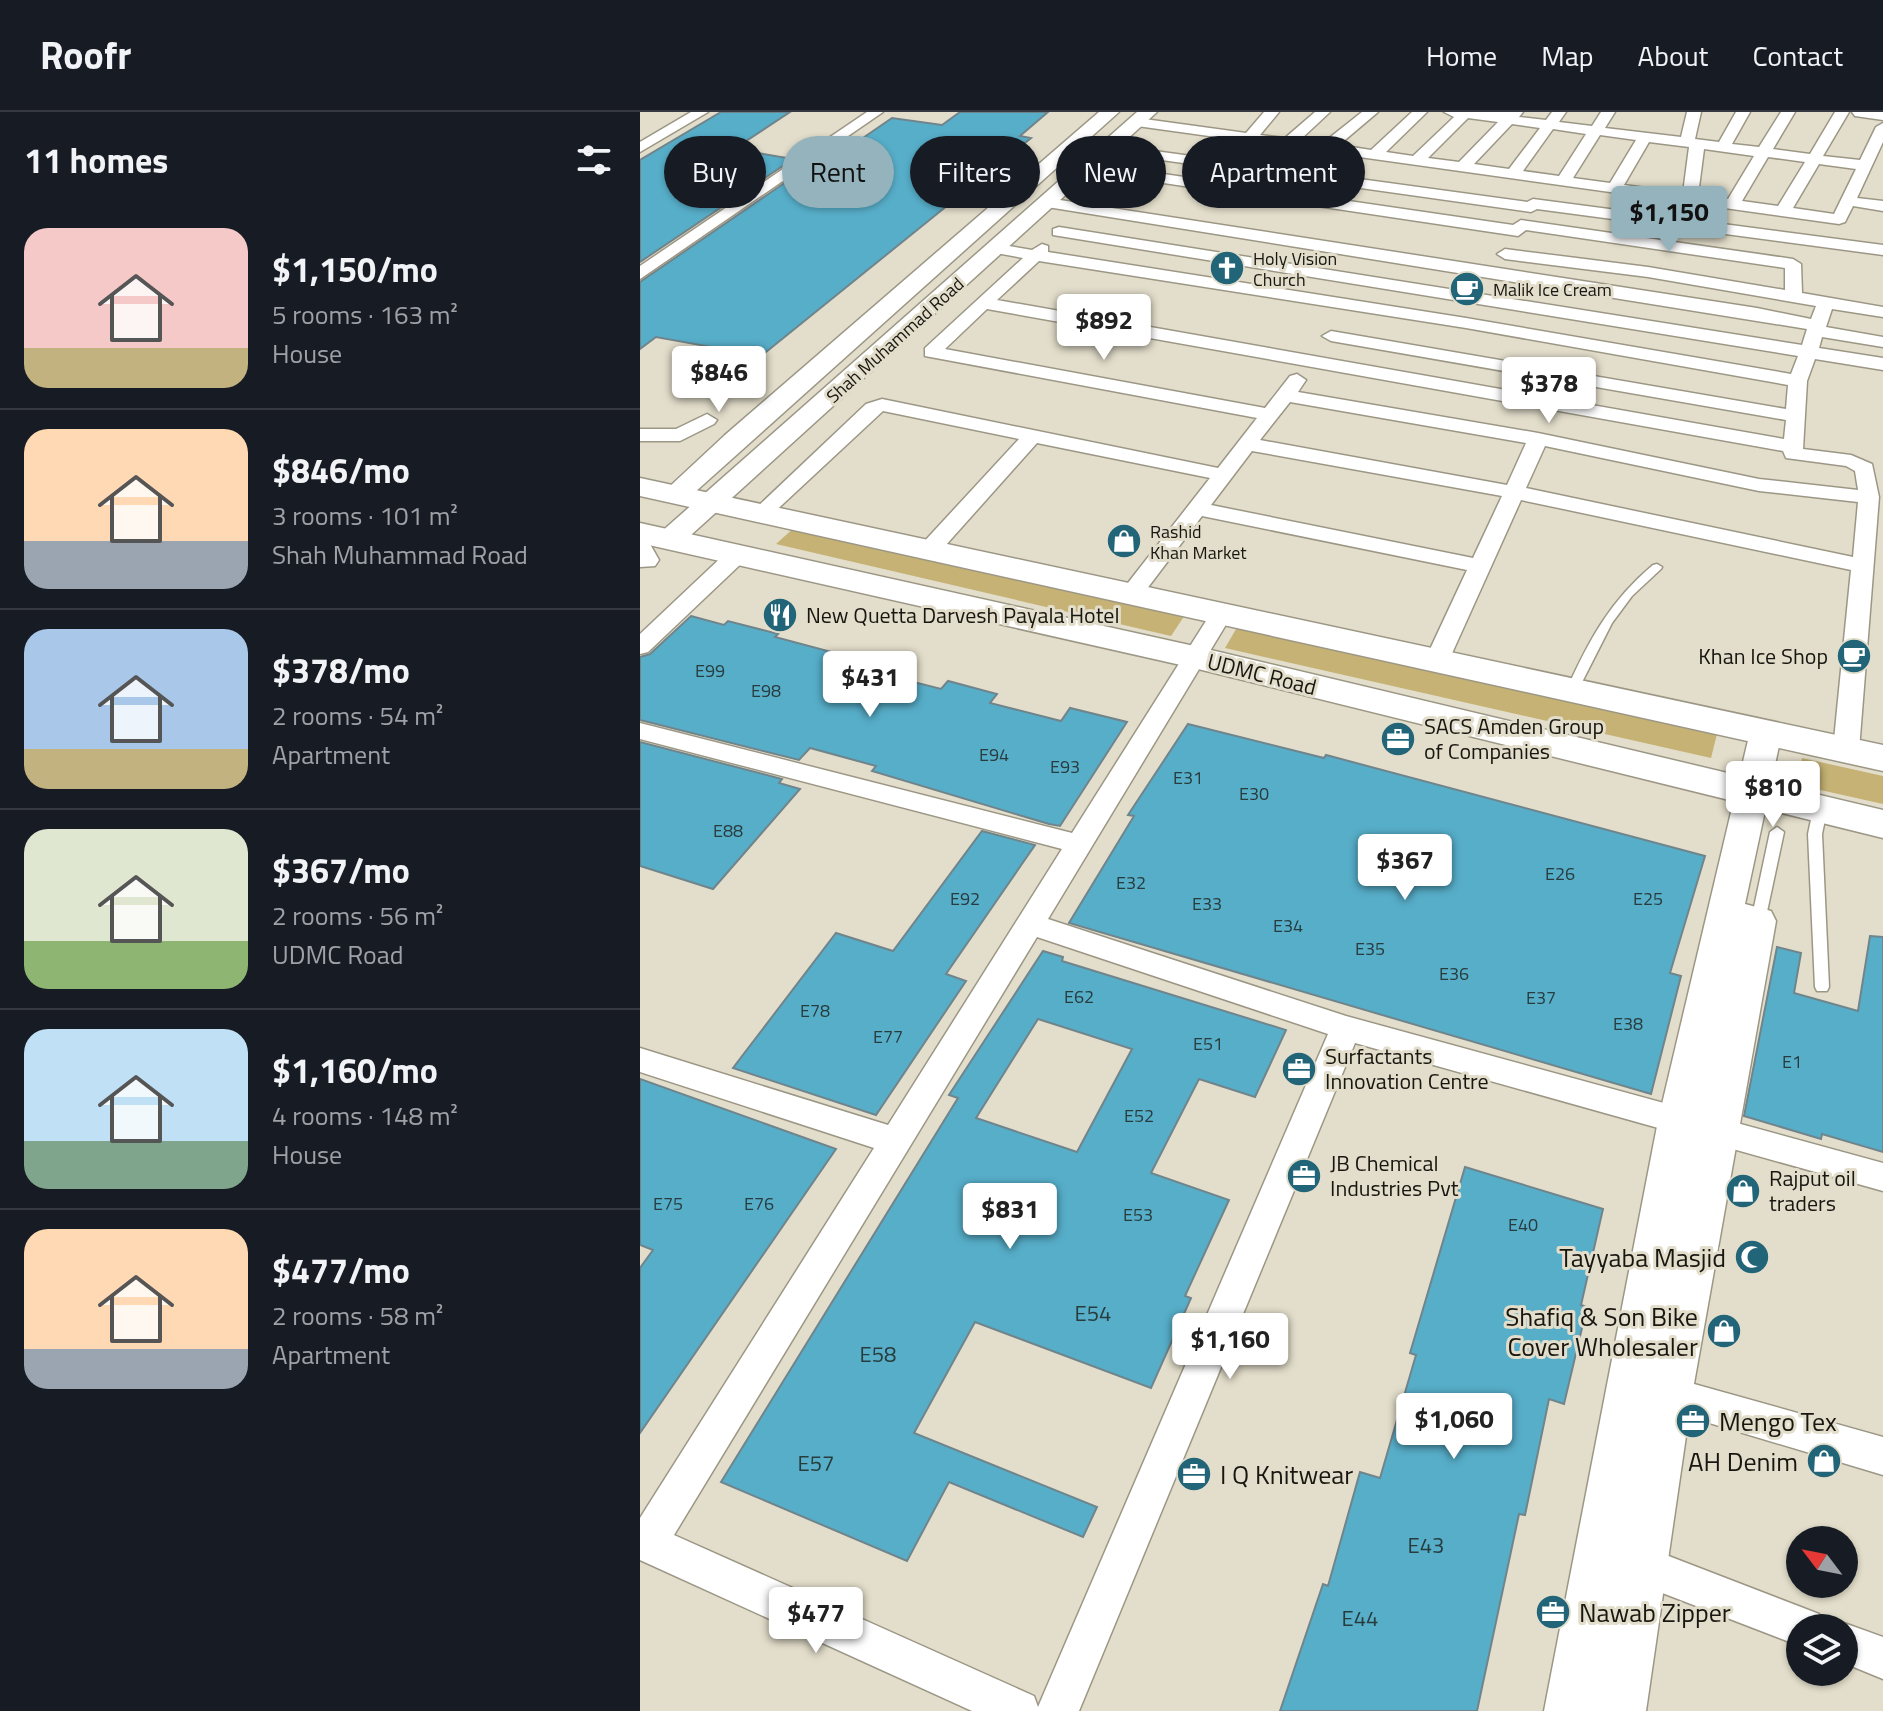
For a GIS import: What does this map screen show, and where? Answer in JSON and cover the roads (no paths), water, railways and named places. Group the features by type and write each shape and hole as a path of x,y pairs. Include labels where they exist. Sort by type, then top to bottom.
{"main road":[{"path":"640,487 1883,758"},
{"name":"Shah Muhammad Road","path":"646,546 676,495"},
{"name":"UDMC Road","path":"646,546 736,556 1194,657 1883,824"}],"street":[{"path":"640,148 701,112"},
{"path":"640,274 876,112"},
{"name":"Shah Muhammad Road","path":"1083,136 1110,112"},
{"path":"1162,136 1188,112"},
{"path":"1251,136 1272,112"},
{"path":"1296,136 1323,112"},
{"path":"1342,136 1371,112"},
{"path":"1375,154 1420,112"},
{"path":"1466,323 1532,206 1596,131 1608,112"},
{"path":"1690,197 1694,112"},
{"path":"1723,147 1743,112"},
{"path":"1733,203 1788,112"},
{"path":"1783,211 1842,112"},
{"path":"1861,112 1883,115"},
{"path":"1417,160 1461,113 1554,118 1596,131 1883,163"},
{"path":"1464,166 1513,116"},
{"path":"1142,117 1172,127 1220,127 1247,136"},
{"name":"Shah Muhammad Road","path":"1121,136 1142,117"},
{"path":"1514,173 1554,118"},
{"path":"1365,153 1839,219 1862,182 1863,163 1881,136"},
{"path":"1615,187 1645,137"},
{"path":"1166,156 1883,250"},
{"name":"Shah Muhammad Road","path":"676,495 1056,160"},
{"path":"1166,188 1519,228 1793,264 1810,256 1883,265"},
{"name":"Shah Muhammad Road","path":"646,546 712,502 1056,195"},
{"path":"1848,201 1883,206"},
{"path":"1047,203 1495,272 1814,336 1883,364"},
{"path":"1084,209 931,352 1270,415"},
{"path":"1059,232 1481,297 1883,342"},
{"path":"997,249 1466,323 1798,381"},
{"path":"1505,254 1648,272 1883,312"},
{"path":"1793,264 1794,297"},
{"path":"1826,302 1798,381 1793,454 1851,461 1874,470 1869,497 1871,557 1846,750"},
{"path":"983,303 1793,447"},
{"path":"1132,593 1354,307"},
{"path":"1331,336 1795,416"},
{"path":"1285,395 1538,439 1759,485 1869,497"},
{"path":"762,513 876,406 1224,475"},
{"path":"640,435 668,436 700,425 728,446 725,459 738,463 762,458"},
{"path":"929,550 1032,436"},
{"path":"1437,660 1538,439"},
{"path":"1247,444 1871,557"},
{"path":"1197,509 1480,566"},
{"path":"640,647 736,556"},
{"path":"1019,1711 643,1541 1222,613"},
{"path":"640,731 1078,844"},
{"path":"1571,1711 1740,917 1751,793 1766,732"},
{"path":"1029,924 1346,1028 1883,1177"},
{"path":"1058,1711 1346,1028"},
{"path":"640,1060 895,1141"},
{"path":"1619,1711 1669,1395 1697,1127"},
{"path":"1669,1395 1883,1456"},
{"path":"1640,1565 1786,1621"},
{"path":"1858,1648 1883,1658"}],"lane":[{"path":"1572,691 1595,638 1615,605 1657,567"},
{"path":"1820,810 1815,834 1822,987"},
{"path":"1740,917 1777,832"}],"place":[{"name":"Holy Vision Church","path":"1227,268"},
{"name":"Malik Ice Cream","path":"1467,289"},
{"name":"Rashid Khan Market","path":"1124,541"},
{"name":"New Quetta Darvesh Payala Hotel","path":"780,615"},
{"name":"Khan Ice Shop","path":"1854,656"},
{"name":"SACS Amden Group of Companies","path":"1398,739"},
{"name":"Surfactants Innovation Centre","path":"1299,1069"},
{"name":"JB Chemical Industries Pvt","path":"1304,1176"},
{"name":"Rajput oil traders","path":"1743,1191"},
{"name":"Tayyaba Masjid","path":"1752,1257"},
{"name":"Shafiq & Son Bike Cover Wholesaler","path":"1724,1331"},
{"name":"Mengo Tex","path":"1693,1421"},
{"name":"AH Denim","path":"1824,1461"},
{"name":"I Q Knitwear","path":"1194,1474"},
{"name":"Nawab Zipper","path":"1553,1612"}]}
